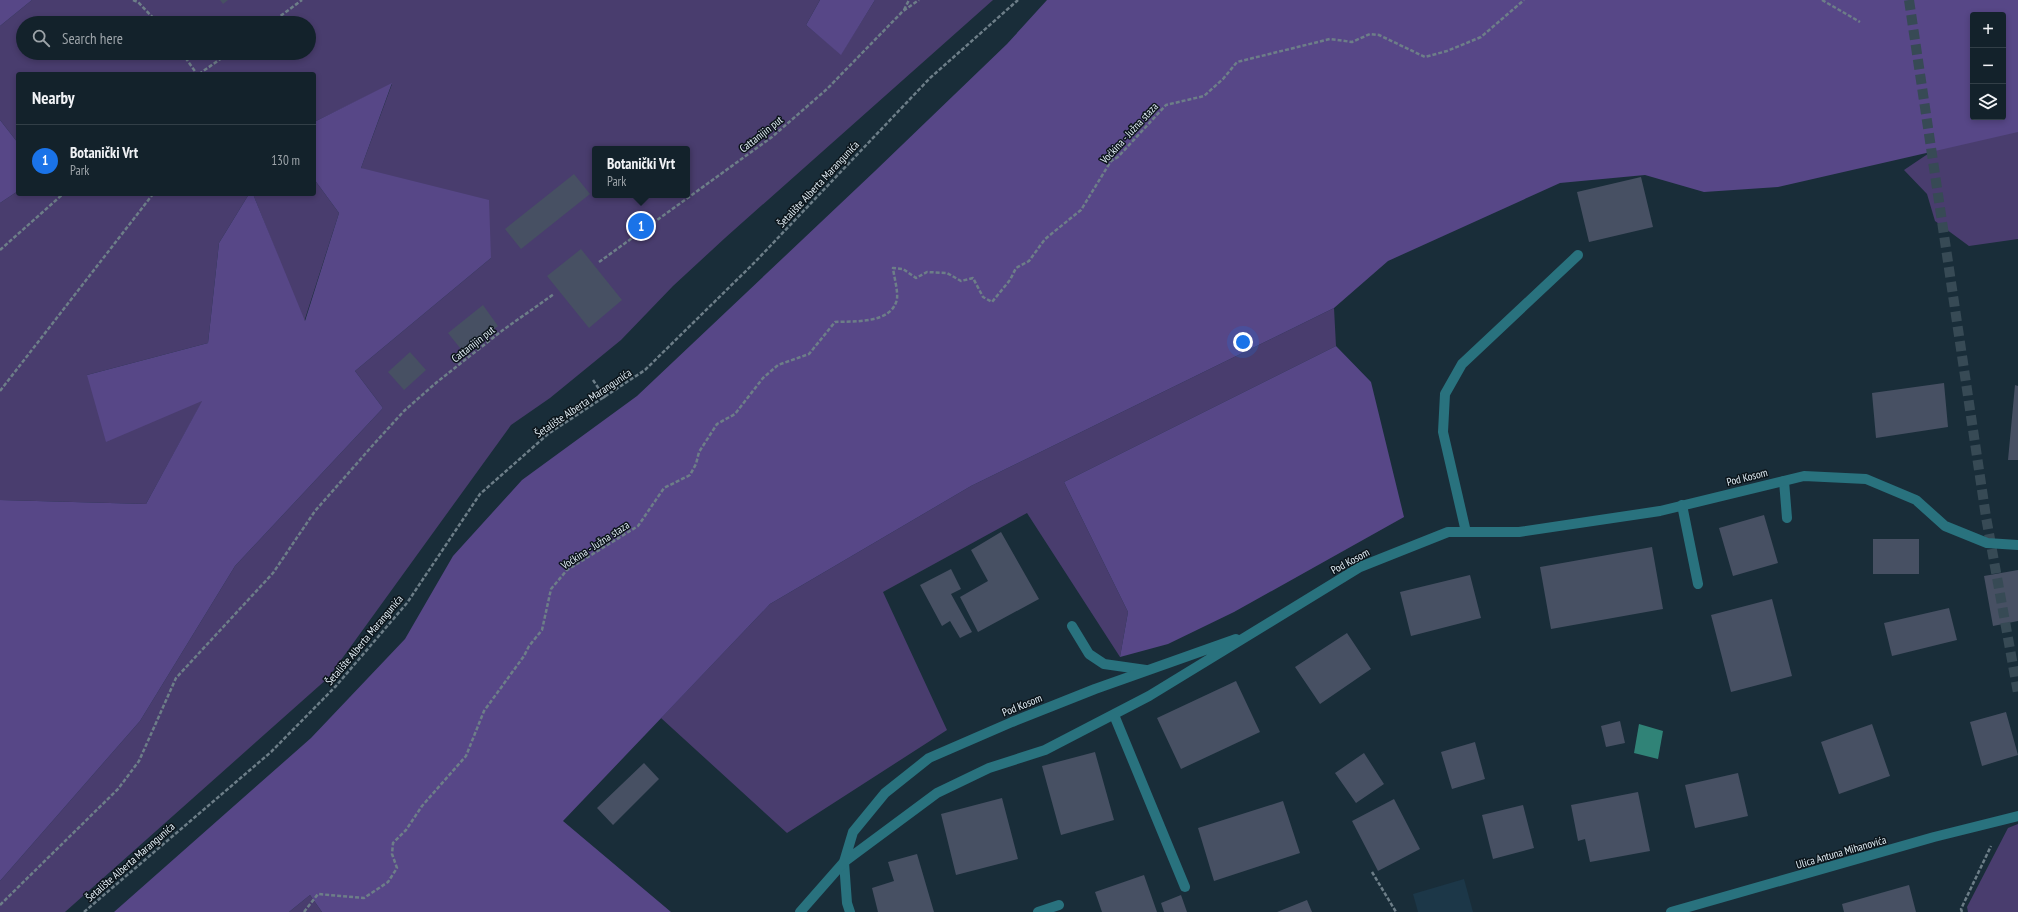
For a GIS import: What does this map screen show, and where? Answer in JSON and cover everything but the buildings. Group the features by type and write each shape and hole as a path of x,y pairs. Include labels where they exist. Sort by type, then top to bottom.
{"street":[{"path":"1466,532 1443,432 1445,394 1462,364 1578,255"},
{"name":"Pod Kosom","path":"800,912 844,862 937,793 989,768 1045,750 1114,715 1149,696 1360,567 1448,532 1519,532 1660,511 1804,476 1866,479 1916,500 1945,526 1987,543 2018,545"},
{"path":"1784,481 1787,518"},
{"path":"1682,505 1698,584"},
{"path":"1072,626 1089,654 1104,664 1146,670"},
{"name":"Pod Kosom","path":"844,862 853,832 885,793 930,758 1019,719 1146,670 1255,632"},
{"path":"1114,715 1185,887"},
{"name":"Ulica Antuna Mihanovića","path":"1671,912 2018,816"},
{"path":"844,862 847,903 850,912"},
{"path":"1038,912 1059,905"}],"path":[{"path":"133,0 138,2 151,16"},
{"path":"280,16 302,0"},
{"path":"904,11 909,0"},
{"name":"Cattanijin put","path":"690,196 772,137 827,89 904,11 920,0"},
{"name":"Šetalište Alberta Marangunića","path":"84,912 271,752 336,686 407,603 480,494 548,434 605,398 645,370 755,262 930,78 1018,0"},
{"name":"Voćkina - Južna staza","path":"304,912 318,894 364,898 388,882 397,868 392,854 393,843 406,830 422,806 466,756 484,711 524,656 528,646 542,630 551,589 567,570 638,526 664,488 690,475 700,452 717,424 736,414 762,378 778,365 810,354 835,322 882,317 890,312 897,299 893,268 903,269 916,278 927,272 947,274 961,281 973,278 983,297 992,302 1010,280 1016,268 1029,261 1045,239 1080,210 1111,161 1118,157 1166,105 1204,96 1223,79 1237,62 1330,39 1352,42 1370,34 1379,35 1425,57 1447,51 1481,38 1524,0"},
{"path":"1822,0 1860,22"},
{"path":"187,60 196,72"},
{"path":"201,72 219,60"},
{"path":"0,250 61,196"},
{"path":"0,391 151,196"},
{"name":"Cattanijin put","path":"598,262 687,198"},
{"name":"Cattanijin put","path":"0,905 118,789 139,761 176,678 273,573 315,511 404,411 437,382 503,330 554,294"},
{"path":"593,380 605,398"},
{"path":"1962,912 1961,909 1971,884 2005,820"},
{"path":"1372,872 1396,912"}],"shaded area":[{"path":"0,0 32,0 0,26"},
{"path":"32,0 820,0 806,25 841,54 875,0 993,0 725,238 673,286 621,340 550,398 511,425 328,678 65,912 0,912 0,881 140,721 235,566 383,408 355,371 491,258 361,168 392,84 316,121 316,72 16,72 16,140 0,120 0,26"},
{"path":"820,0 875,0 841,55 806,25"},
{"path":"1047,0 2018,0 2018,132 1778,187 1704,192 1645,175 1560,183 1388,261 1334,308 971,486 770,604 563,821 671,912 322,912 310,895 289,912 114,912 311,738 405,639 453,556 522,480 637,396 1007,44"},
{"path":"392,83 361,168 489,200 491,258 355,371 383,408 235,566 140,721 0,881 0,500 146,504 202,401 106,442 87,375 208,343 219,243 248,196 254,196 305,321 339,213 316,182 316,121"},
{"path":"0,120 16,140 16,192 0,203"},
{"path":"2018,123 2018,239 1969,246 1935,221 1927,194 1904,170 1947,141"},
{"path":"316,182 339,213 304,322 254,196 316,196"},
{"path":"16,192 16,196 248,196 219,243 208,343 87,375 203,400 146,504 0,500 0,203"},
{"path":"1334,308 1336,346 1064,482 1128,612 1120,657 1027,513 883,592 947,730 787,833 661,718 770,604 971,486"},
{"path":"1336,346 1371,382 1404,517 1234,612 1168,644 1120,657 1128,612 1064,482"},
{"path":"1639,724 1663,731 1658,759 1634,753"},
{"path":"2018,824 2018,912 1968,912 1967,907 2008,828"},
{"path":"1464,879 1473,912 1418,912 1413,894"},
{"path":"310,895 322,912 289,912"}],"tunnel":[{"path":"1909,0 1986,517 2018,693"}],"place":[{"name":"Botanički Vrt","path":"641,226"}]}
